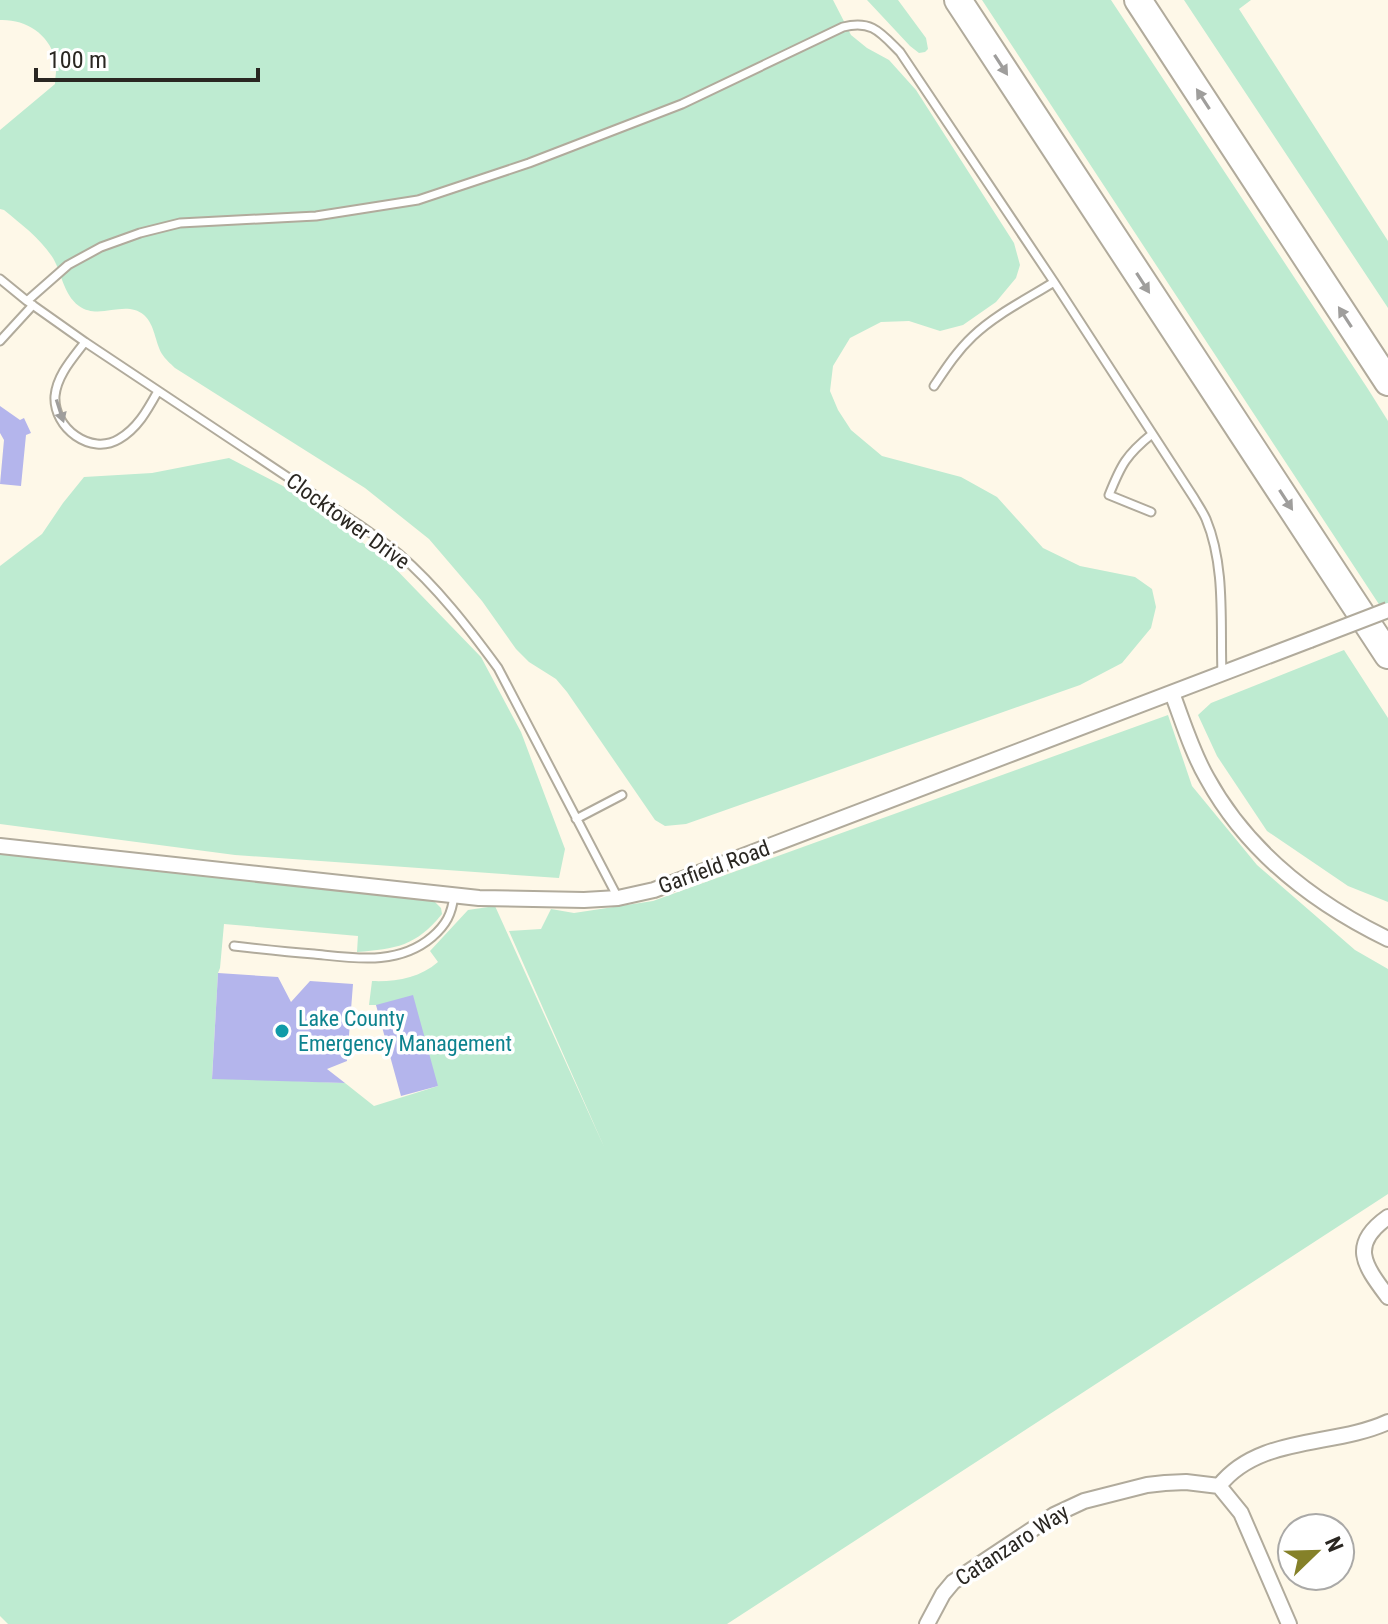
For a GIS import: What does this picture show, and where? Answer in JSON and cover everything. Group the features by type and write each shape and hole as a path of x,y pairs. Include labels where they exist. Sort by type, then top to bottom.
{"highway":[{"path":"958,0 1388,655"},
{"path":"1138,0 1388,382"}],"street":[{"name":"Garfield Road","path":"0,846 495,899 618,898 654,890 1388,610"},
{"path":"1172,693 1207,779 1250,839 1284,873 1317,898 1388,939"},
{"path":"1388,1217 1368,1236 1364,1255 1365,1264 1388,1297"},
{"path":"1289,1624 1241,1513 1219,1486 1232,1471 1257,1456 1347,1436 1388,1422"},
{"name":"Catanzaro Way","path":"927,1624 953,1582 1064,1509 1092,1498 1147,1485 1186,1482 1219,1486"}],"lane":[{"path":"0,341 30,303 68,265 101,247 180,223 316,216 418,200 529,163 682,104 843,27 857,24 870,26 900,52 1054,282 1206,519 1214,542 1219,576 1222,674"},
{"name":"Clocktower Drive","path":"0,279 85,342 358,524 398,554 440,594 498,668 618,898"},
{"path":"934,386 954,355 974,334 1054,282"},
{"path":"85,342 61,376 55,397 58,414 67,428 79,438 89,443 104,444 117,440 135,427 158,391"},
{"path":"1151,512 1109,495 1120,466 1132,450 1152,434"},
{"path":"576,819 622,795"},
{"path":"234,946 366,959 394,956 421,946 445,925 451,916 454,895"}],"green space":[{"path":"0,0 833,0 851,35 889,60 916,90 1014,243 1020,265 1016,278 996,302 963,325 940,331 909,321 881,322 850,338 833,366 830,391 838,410 851,430 882,456 961,477 997,497 1043,548 1080,566 1135,577 1152,589 1156,607 1151,628 1122,663 1080,685 686,824 665,826 655,820 567,692 556,679 529,662 516,649 482,601 429,539 365,488 175,368 162,354 144,315 128,309 87,310 74,301 48,251 37,238 0,209 0,130 55,84 56,61 47,41 34,29 18,22 0,20"},
{"path":"867,0 898,0 926,38 928,49 919,53 910,46"},
{"path":"982,0 1111,0 1368,389 1388,421 1388,618"},
{"path":"1184,0 1251,0 1239,9 1388,241 1388,308"},
{"path":"229,458 283,486 387,560 481,657 521,732 565,849 559,878 235,855 0,824 0,566 42,534 84,477 152,473"},
{"path":"1344,650 1388,718 1388,902 1348,886 1267,831 1217,756 1198,715 1211,703"},
{"path":"1168,715 1192,786 1257,865 1355,950 1388,969 1388,1194 727,1624 8,1624 0,1616 0,852 434,901 442,914 423,933 404,944 371,951 357,952 358,936 224,924 212,1078 345,1083 374,1106 438,1086 376,1005 369,1005 372,981 407,978 423,972 438,962 430,951 468,910 495,906 605,1149 509,931 541,929 551,909 574,913 653,901"}],"building":[{"path":"0,406 20,420 24,418 31,433 26,435 21,486 0,484 4,440 0,433"},
{"name":"Lake County Emergency Management","path":"218,973 278,977 291,1002 310,981 353,984 347,1061 327,1069 345,1083 212,1079"},
{"path":"413,995 438,1086 401,1096 376,1005"}],"place":[{"name":"Lake County Emergency Management","path":"282,1031"}]}
